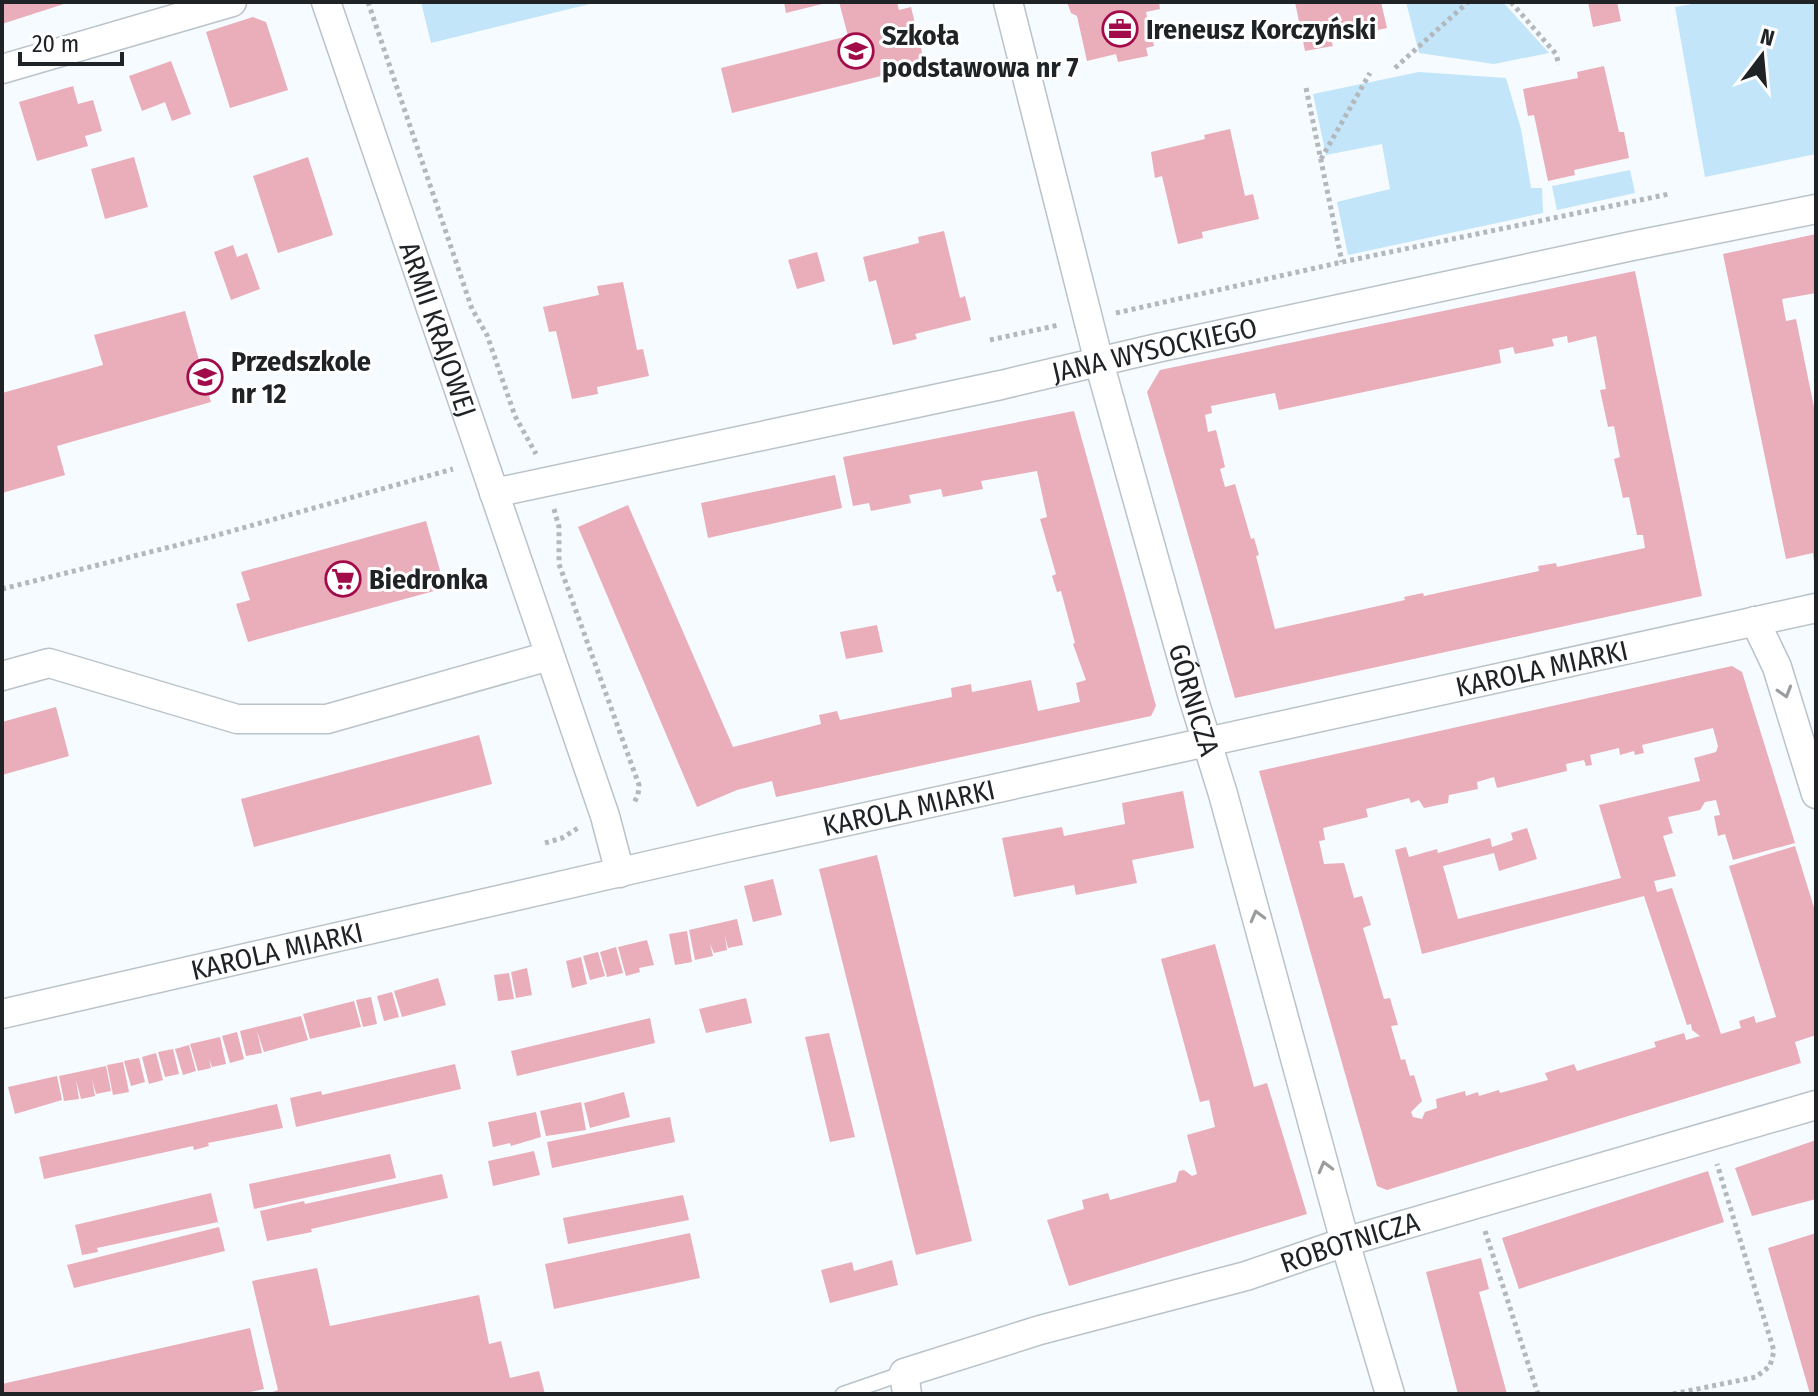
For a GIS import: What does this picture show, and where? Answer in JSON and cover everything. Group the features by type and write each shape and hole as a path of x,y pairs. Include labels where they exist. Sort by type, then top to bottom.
{"street":[{"path":"2,69 232,2"},
{"name":"ARMII KRAJOWEJ","path":"326,2 605,816 620,873"},
{"name":"GÓRNICZA","path":"1008,2 1099,362 1390,1394"},
{"name":"JANA WYSOCKIEGO","path":"494,493 1617,249 1816,209"},
{"name":"KAROLA MIARKI","path":"2,1014 620,873 1816,608"},
{"path":"1755,621 1777,667 1816,794"},
{"path":"2,676 49,663 237,719 327,719 549,656"},
{"name":"ROBOTNICZA","path":"906,1383 1040,1330 1246,1276 1345,1242 1816,1105"}],"lane":[{"path":"843,1394 906,1383"}],"path":[{"path":"368,2 472,309 487,335 515,416 540,463"},
{"path":"1395,68 1468,2"},
{"path":"1511,2 1556,54 1559,65"},
{"path":"1321,160 1370,73"},
{"path":"1306,88 1342,262"},
{"path":"990,340 1669,194"},
{"path":"2,589 214,536 462,466"},
{"path":"553,506 558,522 559,564 639,785 638,795"},
{"path":"545,843 562,838 585,823"},
{"path":"1673,1394 1756,1377 1770,1366 1774,1351 1709,1136"},
{"path":"1476,1204 1538,1394"}],"shaded area":[{"path":"421,2 598,2 431,43"},
{"path":"1406,2 1503,2 1549,53 1494,64 1419,53"},
{"path":"1703,2 1814,2 1816,154 1705,177 1675,7"},
{"path":"1419,72 1506,78 1521,129 1531,188 1542,188 1543,213 1348,255 1337,202 1390,189 1382,144 1326,155 1313,94"},
{"path":"1630,170 1635,193 1557,210 1552,186"}],"building":[{"path":"2,2 66,2 67,3 2,24"},
{"name":"Szkoła podstawowa nr 7","path":"784,2 826,2 826,3 786,13"},
{"name":"Szkoła podstawowa nr 7","path":"839,2 897,2 899,10 911,7 925,65 732,113 721,68 848,36"},
{"path":"1067,2 1159,2 1160,9 1146,12 1154,46 1146,48 1148,56 1118,62 1116,54 1087,61 1077,16 1071,13"},
{"path":"1295,2 1381,2 1387,28 1331,40 1333,46 1305,51"},
{"path":"1588,2 1617,2 1621,21 1593,27"},
{"path":"253,17 266,22 288,90 230,108 206,32"},
{"path":"171,61 191,114 172,121 165,102 142,111 129,76"},
{"path":"1604,66 1619,132 1624,132 1629,158 1574,170 1575,175 1548,181 1534,115 1528,116 1523,89 1578,78 1577,72"},
{"path":"73,86 78,104 93,100 102,131 85,136 88,146 37,161 19,102"},
{"path":"1230,129 1245,196 1253,194 1259,219 1202,232 1203,238 1178,244 1162,176 1155,178 1151,152 1205,139 1204,135"},
{"path":"134,157 148,207 105,219 91,169"},
{"path":"308,157 333,235 278,253 253,176"},
{"path":"944,231 960,298 965,296 971,320 915,334 917,339 893,345 876,280 869,282 863,257 919,243 918,237"},
{"path":"1816,234 1816,293 1782,299 1786,321 1796,319 1816,417 1814,562 1813,553 1786,559 1723,254"},
{"path":"233,245 237,257 247,253 260,289 231,300 214,252"},
{"path":"817,252 825,281 797,289 788,260"},
{"path":"1635,271 1702,596 1235,698 1147,392 1160,370","holes":["1567,336 1568,343 1596,336 1606,389 1600,390 1608,427 1614,426 1620,457 1614,459 1623,498 1629,497 1637,535 1643,535 1645,548 1557,567 1556,563 1538,566 1539,571 1424,596 1423,593 1404,597 1405,600 1275,629 1254,538 1251,539 1235,484 1225,487 1220,469 1225,467 1216,430 1208,432 1205,415 1212,413 1211,406 1275,393 1279,410 1501,363 1499,350 1513,347 1515,354 1554,346 1552,339"]},
{"path":"623,282 637,350 643,349 649,376 597,387 598,394 572,399 556,331 549,332 543,307 599,295 597,286"},
{"path":"185,311 211,402 57,446 65,475 2,493 2,393 103,365 94,335"},
{"path":"1074,411 1156,706 1151,716 776,797 772,781 737,790 697,807 578,527 628,505 733,747 821,724 819,715 837,711 840,720 952,697 951,688 971,684 972,692 1031,680 1038,711 1080,702 1076,683 1086,680 1073,644 1061,591 1057,592 1052,576 1056,574 1040,519 1047,517 1037,471 981,481 983,489 943,497 941,489 909,495 911,503 871,511 869,503 853,506 843,457"},
{"path":"835,475 842,508 708,538 701,503"},
{"path":"426,521 445,588 248,642 236,604 250,600 241,572"},
{"path":"877,625 883,652 846,659 840,632"},
{"path":"1732,666 1742,672 1795,843 1733,860 1725,834 1718,836 1714,816 1720,815 1716,800 1705,802 1700,810 1668,817 1673,833 1663,836 1676,876 1654,881 1657,892 1672,888 1721,1034 1741,1028 1739,1021 1754,1016 1756,1023 1776,1017 1729,866 1795,846 1816,914 1816,1035 1795,1042 1801,1063 1387,1190 1377,1186 1259,771","holes":["1713,728 1718,746 1716,752 1694,758 1700,781 1599,805 1621,878 1458,919 1443,866 1494,853 1499,871 1537,859 1527,828 1511,833 1513,840 1492,847 1490,838 1438,853 1437,849 1409,857 1406,847 1395,850 1422,954 1644,896 1687,1025 1691,1024 1692,1030 1700,1036 1686,1040 1684,1033 1654,1042 1656,1047 1577,1071 1574,1064 1545,1073 1548,1080 1500,1093 1499,1090 1466,1096 1465,1091 1436,1099 1437,1108 1425,1112 1422,1119 1413,1117 1411,1112 1422,1101 1414,1075 1410,1076 1405,1059 1401,1060 1391,1026 1398,1025 1390,998 1384,999 1363,928 1371,925 1362,896 1354,898 1344,863 1324,864 1319,841 1325,840 1323,828 1368,817 1366,809 1409,798 1411,803 1419,800 1424,808 1448,803 1449,795 1478,789 1477,782 1494,777 1497,788 1567,771 1566,764 1584,760 1586,766 1592,765 1590,755 1619,748 1620,755 1634,751 1635,755 1644,753 1642,745"]},
{"path":"56,707 69,756 2,775 2,722"},
{"path":"479,735 492,784 254,847 241,799"},
{"path":"1183,791 1194,848 1132,860 1137,883 1076,895 1074,885 1014,897 1002,838 1062,827 1064,836 1125,824 1122,803"},
{"path":"877,855 972,1241 916,1255 819,869"},
{"path":"773,879 782,915 753,922 744,886"},
{"path":"737,919 743,945 728,948 725,936 727,950 714,953 710,944 713,956 695,960 689,930"},
{"path":"687,931 692,962 675,965 669,934"},
{"path":"647,940 654,965 639,968 640,972 626,976 618,947"},
{"path":"1215,944 1254,1087 1267,1083 1307,1214 1069,1286 1047,1220 1084,1209 1082,1200 1108,1193 1110,1200 1176,1182 1179,1171 1184,1170 1192,1176 1197,1174 1187,1135 1215,1127 1209,1100 1200,1102 1161,959"},
{"path":"616,947 623,973 607,977 600,952"},
{"path":"598,952 605,976 590,980 583,956"},
{"path":"581,957 587,984 572,988 566,961"},
{"path":"527,968 532,995 516,998 511,972"},
{"path":"509,973 514,999 498,1001 494,975"},
{"path":"438,978 446,1005 402,1017 394,991"},
{"path":"392,992 399,1017 384,1021 377,996"},
{"path":"371,997 377,1024 363,1027 356,1000"},
{"path":"746,998 752,1023 706,1033 699,1009"},
{"path":"354,1001 361,1027 310,1039 303,1014"},
{"path":"301,1016 308,1040 264,1052 257,1031 262,1053 246,1056 240,1031"},
{"path":"650,1018 655,1043 517,1076 511,1051"},
{"path":"237,1032 244,1059 230,1063 222,1036"},
{"path":"829,1033 855,1137 830,1142 805,1037"},
{"path":"220,1037 226,1064 212,1067 209,1059 211,1068 198,1071 190,1044"},
{"path":"189,1045 196,1071 183,1075 175,1049"},
{"path":"173,1049 179,1074 165,1077 158,1052"},
{"path":"156,1053 163,1080 149,1084 142,1057"},
{"path":"139,1058 145,1082 131,1086 124,1061"},
{"path":"123,1062 129,1092 113,1095 107,1065"},
{"path":"455,1064 461,1089 296,1127 290,1098 321,1091 322,1095"},
{"path":"106,1066 111,1091 96,1094 92,1079 95,1096 81,1099 76,1080 79,1099 64,1101 59,1076"},
{"path":"57,1076 62,1100 15,1114 8,1087"},
{"path":"624,1092 630,1117 590,1128 584,1103"},
{"path":"581,1102 586,1130 546,1136 540,1111"},
{"path":"277,1104 283,1128 208,1143 209,1146 194,1150 193,1146 44,1179 39,1157"},
{"path":"536,1112 541,1137 511,1146 510,1143 493,1147 488,1122"},
{"path":"670,1117 675,1142 552,1168 547,1142"},
{"path":"1816,1140 1816,1199 1752,1216 1735,1168"},
{"path":"534,1151 540,1175 493,1186 488,1161"},
{"path":"390,1154 396,1178 254,1209 249,1184"},
{"path":"1708,1171 1724,1222 1519,1289 1502,1238"},
{"path":"442,1174 448,1198 267,1241 260,1211"},
{"path":"211,1193 218,1222 97,1248 98,1252 82,1255 75,1225"},
{"path":"683,1195 689,1220 568,1244 563,1218"},
{"path":"219,1227 225,1251 74,1288 67,1265"},
{"path":"690,1233 700,1278 554,1309 545,1264"},
{"path":"1816,1233 1816,1394 1810,1394 1768,1248"},
{"path":"1481,1258 1489,1289 1479,1292 1507,1394 1458,1394 1426,1272"},
{"path":"892,1260 898,1285 830,1303 821,1270 852,1262 854,1271"},
{"path":"317,1268 330,1326 479,1295 489,1344 501,1341 510,1378 539,1371 545,1394 267,1394 278,1390 252,1281"},
{"path":"250,1328 264,1389 241,1394 2,1394 2,1384"}],"place":[{"name":"Ireneusz Korczyński","path":"1120,29"},
{"name":"Szkoła podstawowa nr 7","path":"856,51"},
{"name":"Przedszkole nr 12","path":"205,377"},
{"name":"Biedronka","path":"343,579"}]}
